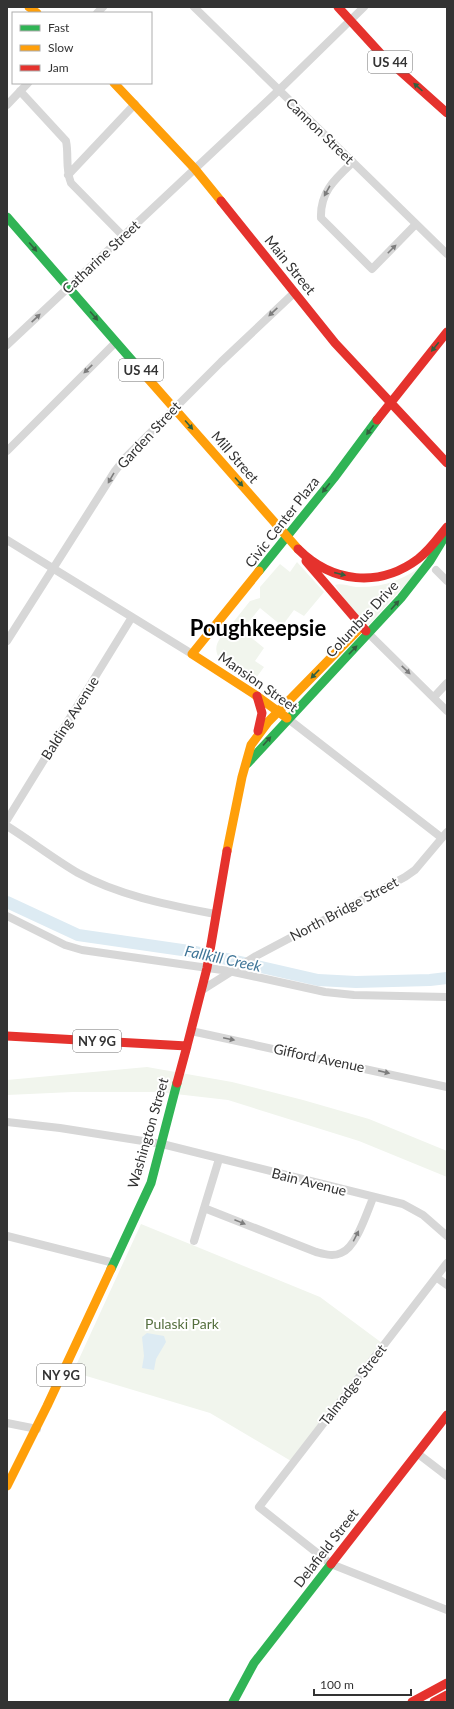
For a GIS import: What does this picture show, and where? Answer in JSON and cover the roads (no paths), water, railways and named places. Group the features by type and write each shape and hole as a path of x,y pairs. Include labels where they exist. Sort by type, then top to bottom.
{"main road":[{"name":"US 44","path":"338,7 381,54 447,113"},
{"name":"Main Street","path":"115,84 195,169 335,343 390,404 447,463"},
{"name":"Mill Street","path":"7,217 296,546 312,568 365,629"},
{"name":"Civic Center Plaza","path":"192,654 287,537 447,332"},
{"name":"US 44","path":"296,546 313,563 329,572 358,578 376,577 399,570 414,562 428,550 447,527"},
{"name":"Columbus Drive","path":"279,712 413,584 434,555 447,532"},
{"name":"Columbus Drive","path":"288,718 365,629"},
{"name":"Mansion Street","path":"192,654 257,695 288,718"},
{"path":"253,742 262,716 261,705 257,695"},
{"name":"Washington Street","path":"7,1486 37,1429 151,1183 202,990 238,792 253,742 279,712"},
{"name":"Washington Street","path":"246,764 288,718"},
{"name":"NY 9G","path":"7,1036 187,1046"},
{"name":"Delafield Street","path":"233,1702 249,1670 447,1414"},
{"path":"412,1702 447,1683"},
{"path":"434,1702 447,1694"},
{"path":"442,1702 447,1700"}],"street":[{"name":"Cannon Street","path":"194,7 447,254"},
{"name":"Catharine Street","path":"7,344 279,90 364,7"},
{"path":"7,105 27,84"},
{"path":"20,91 66,141 68,149 68,175 71,183 123,236"},
{"path":"68,175 135,104"},
{"path":"352,162 327,188 322,202 321,218 372,269 416,224"},
{"name":"Garden Street","path":"7,641 115,471 126,457 174,408 294,293"},
{"path":"7,451 116,342"},
{"name":"Mansion Street","path":"7,540 192,654"},
{"path":"436,570 447,581"},
{"name":"Balding Avenue","path":"7,820 132,617"},
{"name":"Mill Street","path":"365,629 447,711"},
{"path":"434,697 447,683"},
{"name":"Mansion Street","path":"288,718 444,835"},
{"path":"7,826 78,873 93,880 134,895 215,914"},
{"name":"North Bridge Street","path":"202,990 256,956 405,877 415,870 444,835"},
{"path":"7,916 74,948 206,966 325,992 354,995 447,997"},
{"name":"Gifford Avenue","path":"191,1031 447,1087"},
{"name":"Bain Avenue","path":"7,1122 60,1128 162,1144 373,1198 403,1204 423,1215 447,1236"},
{"path":"194,1241 219,1159"},
{"path":"204,1208 316,1252 328,1255 340,1254 351,1245 373,1198"},
{"path":"7,1236 114,1263"},
{"name":"Talmadge Street","path":"332,1564 259,1507 447,1263"},
{"path":"436,1277 447,1285"},
{"path":"7,1423 37,1429"},
{"path":"417,1453 447,1476"},
{"path":"332,1564 446,1608"}],"waterway":[{"name":"Fallkill Creek","path":"7,902 78,935 196,952 318,980 356,982 430,980 447,978"}],"district":[{"name":"Poughkeepsie","path":"258,628"}],"park label":[{"name":"Pulaski Park","path":"182,1324"}]}
